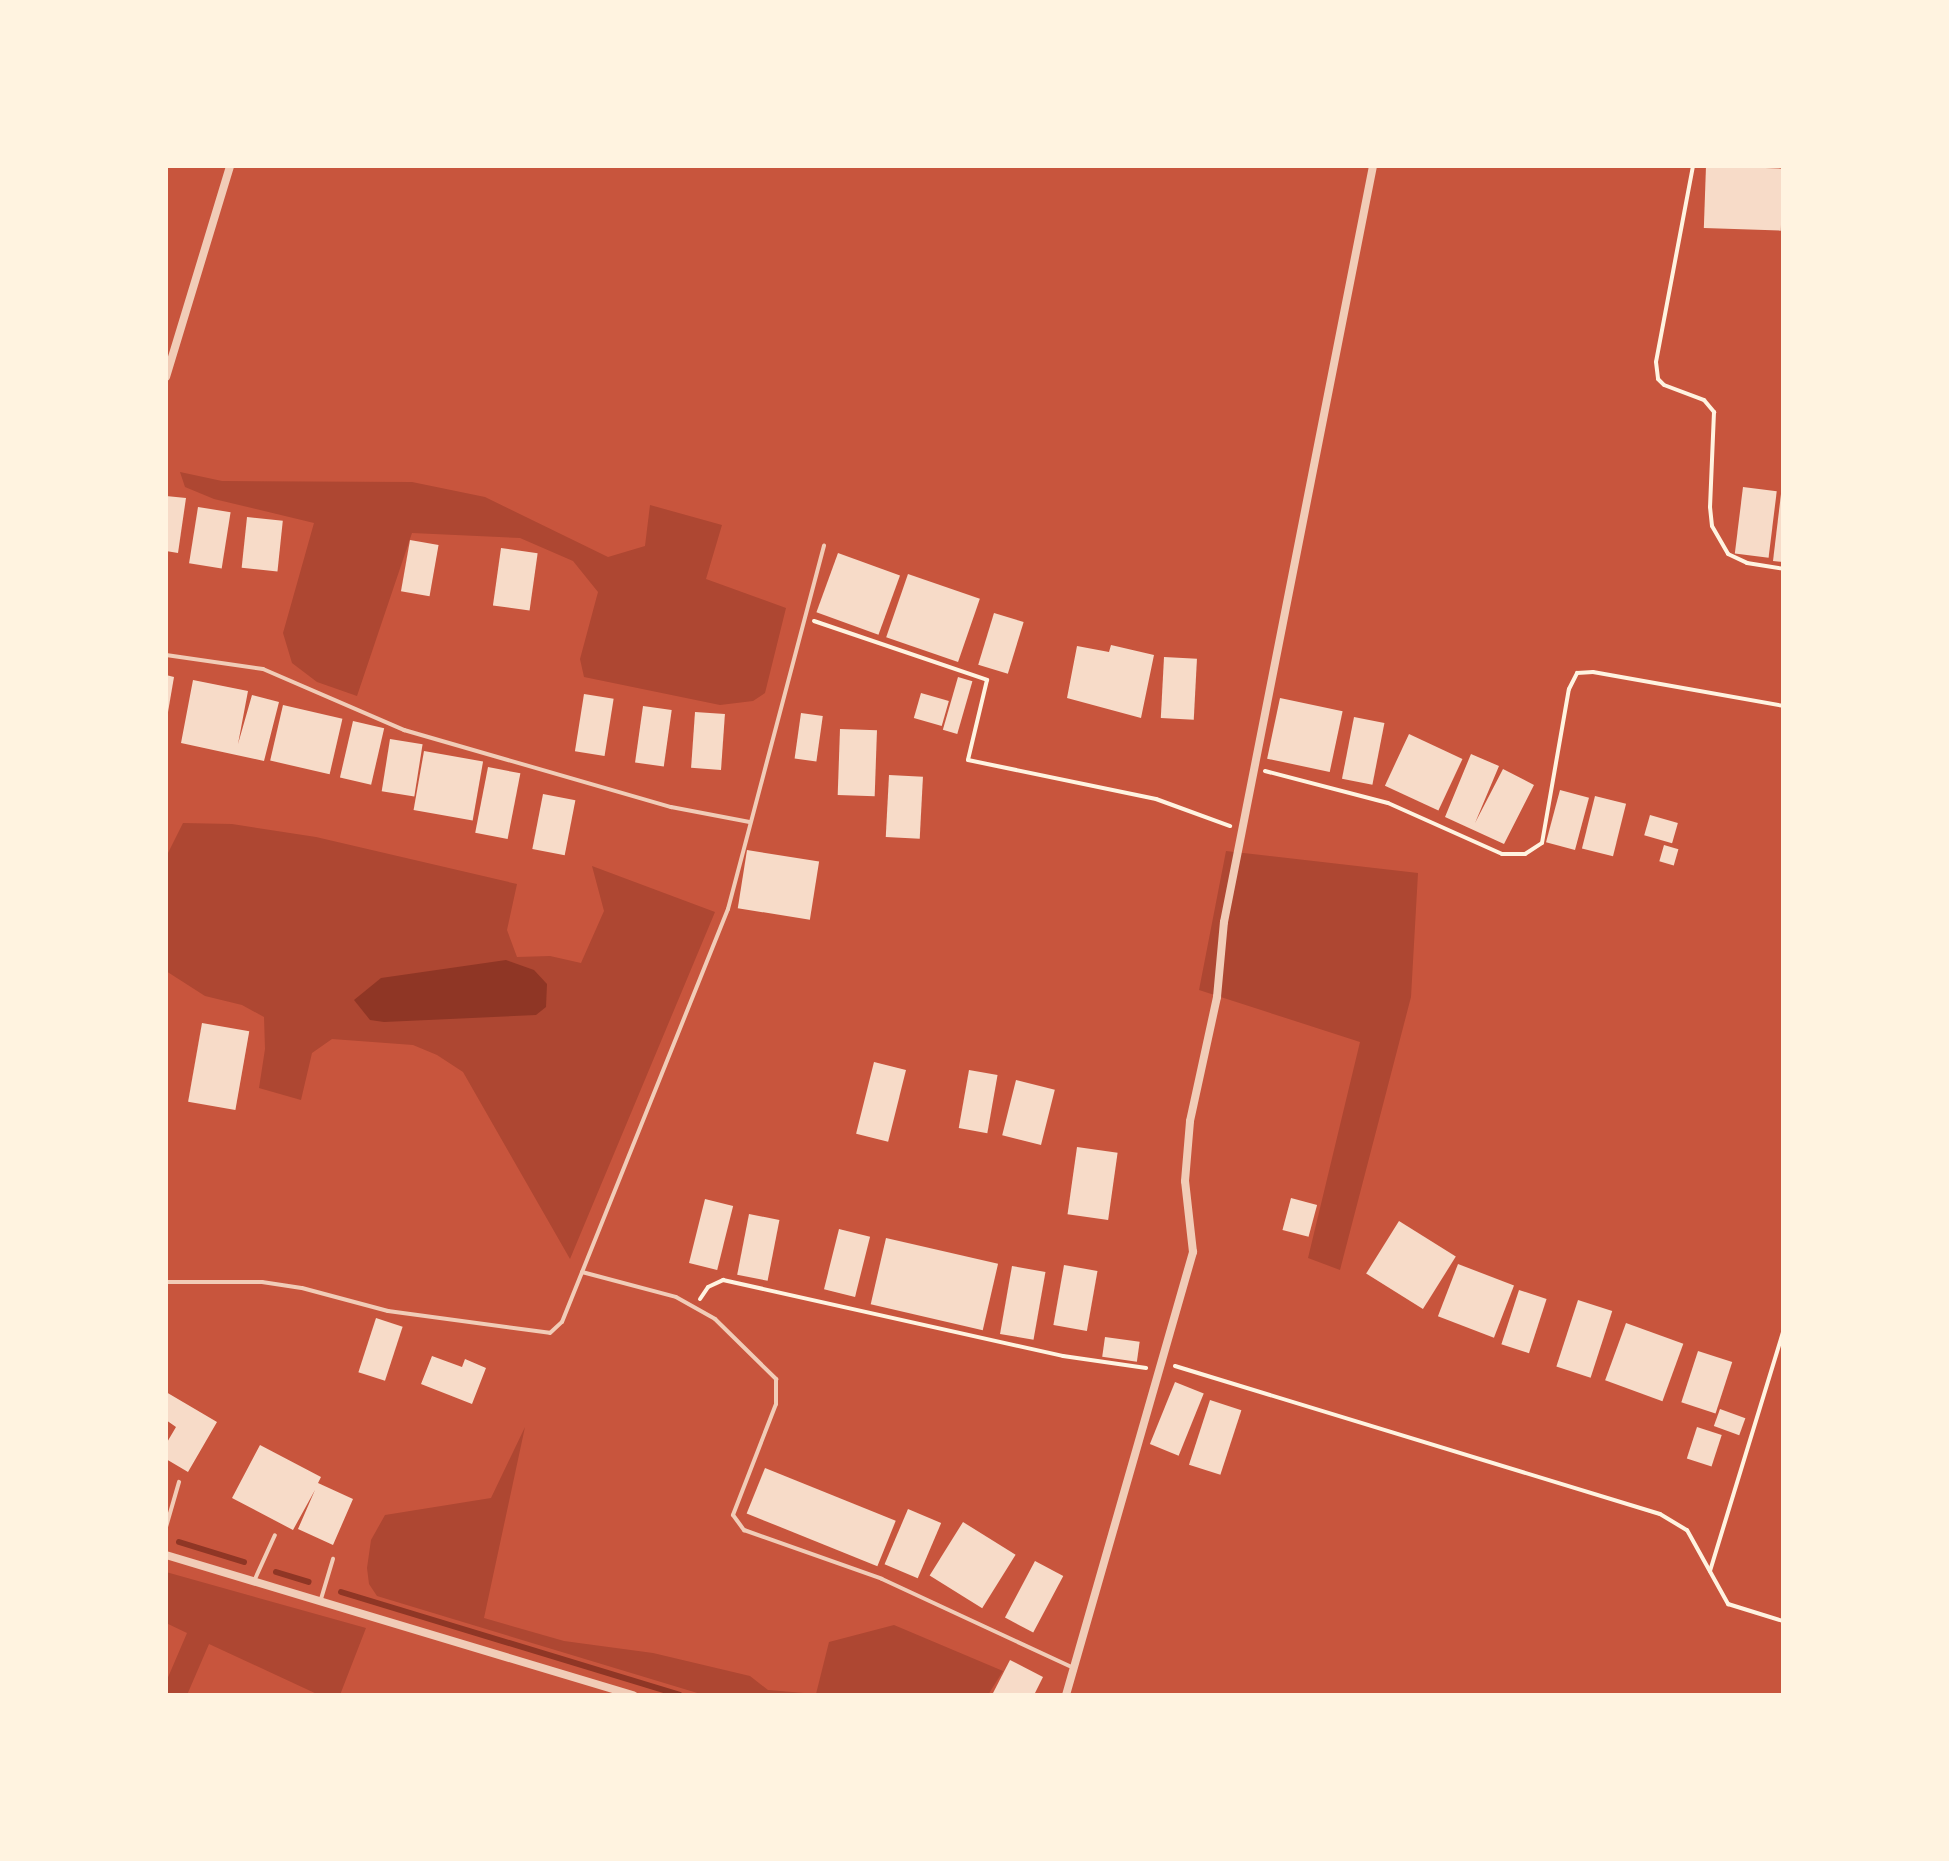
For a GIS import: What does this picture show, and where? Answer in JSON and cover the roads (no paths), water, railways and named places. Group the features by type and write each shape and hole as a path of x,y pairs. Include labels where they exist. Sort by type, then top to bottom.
{"street":[{"path":"166,377 230,166"},
{"path":"1066,1695 1193,1252 1185,1181 1190,1121 1217,997 1224,922 1373,166"},
{"path":"166,1555 634,1695"}],"lane":[{"path":"166,1282 262,1282 302,1288 388,1311 550,1333 562,1322 728,909 824,545"},
{"path":"166,655 263,669 404,730 671,807 751,823"},
{"path":"582,1272 676,1297 715,1319 776,1379 776,1404 733,1515 744,1530 882,1579 1073,1667"},
{"path":"166,1527 179,1482"},
{"path":"254,1581 275,1535"},
{"path":"321,1601 333,1559"}],"waterway":[{"path":"179,1542 244,1562"},
{"path":"276,1572 309,1582"},
{"path":"341,1592 680,1695"}]}
